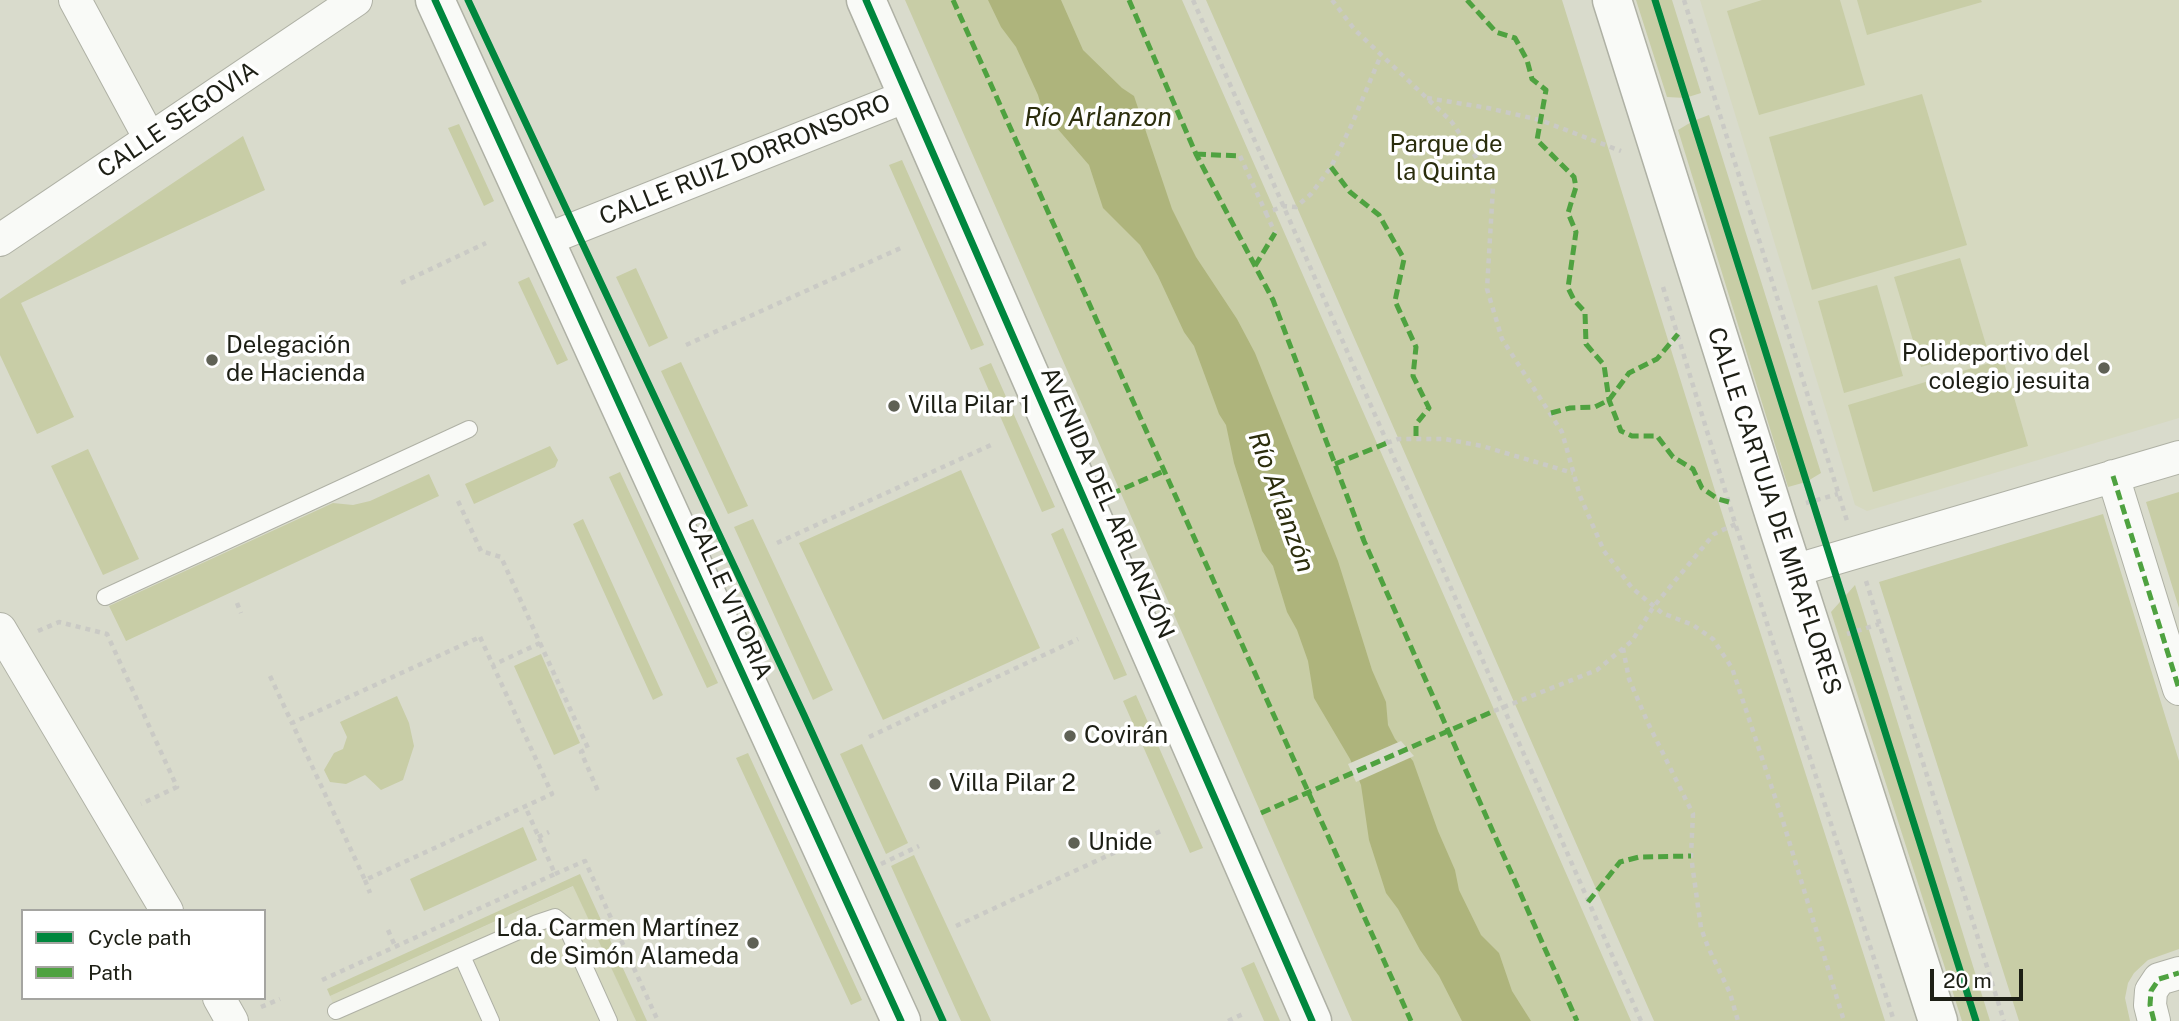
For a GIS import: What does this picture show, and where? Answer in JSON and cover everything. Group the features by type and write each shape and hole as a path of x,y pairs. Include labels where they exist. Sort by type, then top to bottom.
{"main road":[{"name":"CALLE VITORIA","path":"435,0 901,1021"},
{"name":"AVENIDA DEL ARLANZÓN","path":"866,0 1312,1021"},
{"name":"CALLE CARTUJA DE MIRAFLORES","path":"1612,0 1938,1021"}],"street":[{"path":"75,0 150,139"},
{"name":"CALLE SEGOVIA","path":"0,240 356,0"},
{"name":"CALLE RUIZ DORRONSORO","path":"545,240 907,96"},
{"path":"1793,571 2179,457"},
{"path":"2113,476 2179,689"},
{"path":"0,629 166,909"},
{"path":"2154,1021 2150,1005 2151,991 2159,979 2179,973"},
{"path":"220,1000 232,1021"}],"lane":[{"path":"105,597 469,429"},
{"path":"336,1011 555,917 565,926 609,1021"},
{"path":"462,956 491,1021"}],"path":[{"path":"1193,0 1641,1021"},
{"path":"1332,0 1356,30 1451,121 1493,187 1487,289 1502,339 1562,432 1580,496 1604,551 1632,588 1662,613 1693,625 1713,639 1732,668 1782,818 1844,1021"},
{"path":"1684,0 1850,530"},
{"path":"1266,213 1284,206 1296,207 1311,194 1331,166 1381,55"},
{"path":"1426,98 1540,120 1621,151 1618,140"},
{"path":"1240,156 1275,233"},
{"path":"401,283 486,243"},
{"path":"686,345 903,247"},
{"path":"1662,282 1735,523 1894,1021"},
{"path":"1387,443 1398,439 1445,439 1482,446 1574,474"},
{"path":"777,543 991,445"},
{"path":"1809,492 1808,503 1831,559"},
{"path":"1808,503 1838,494"},
{"path":"458,501 481,551 501,557 588,748 581,752 598,791"},
{"path":"1494,711 1597,670 1632,641 1654,606 1713,534 1746,520"},
{"path":"1865,576 2004,1021"},
{"path":"237,603 241,613"},
{"path":"38,631 59,622 107,634 177,787 141,804"},
{"path":"1850,622 1857,645"},
{"path":"1844,635 1879,624"},
{"path":"292,723 480,637 552,794 365,880"},
{"path":"869,737 1078,639"},
{"path":"493,665 540,643"},
{"path":"1623,648 1629,679 1693,814 1691,856 1701,928 1730,993 1738,1021"},
{"path":"270,676 370,892"},
{"path":"525,806 555,874"},
{"path":"956,926 1163,830"},
{"path":"538,837 549,832"},
{"path":"881,864 919,846"},
{"path":"322,980 585,861 659,1021"},
{"path":"388,930 396,946"},
{"path":"261,1007 280,999"},
{"path":"1228,1021 1243,1014"}],"shaded area":[{"path":"1700,0 2179,0 2179,418 1867,511 1855,505"},
{"path":"574,886 636,1021 340,1021 330,996"}],"green space":[{"path":"905,0 1182,0 1631,1021 1352,1021"},
{"name":"Parque de la Quinta","path":"1206,0 1562,0 1726,526 1885,1021 1654,1021"},
{"path":"1636,0 1672,0 1701,93 1685,98 1667,97"},
{"path":"1762,0 1840,0 1865,85 1759,115 1727,11"},
{"path":"1857,0 1981,0 1982,2 1867,35"},
{"path":"1922,94 1967,245 1812,290 1769,137"},
{"path":"1709,115 1821,473 1806,482 1788,487 1678,130"},
{"path":"459,124 494,201 484,206 448,128"},
{"path":"243,136 265,190 21,303 74,417 37,434 0,355 0,299"},
{"path":"902,160 984,345 971,350 889,165"},
{"path":"1960,258 1987,348 1921,367 1894,277"},
{"path":"636,268 668,338 649,347 616,277"},
{"path":"529,277 568,360 557,365 518,282"},
{"path":"1877,285 1903,376 1844,393 1818,301"},
{"path":"2003,359 2028,446 1873,492 1848,405"},
{"path":"681,362 748,506 728,514 661,371"},
{"path":"991,363 1055,507 1042,512 979,368"},
{"path":"550,446 558,460 555,467 474,504 465,484"},
{"path":"88,449 139,559 103,575 51,466"},
{"path":"961,470 1040,648 883,720 799,543"},
{"path":"620,472 718,683 707,688 609,477"},
{"path":"429,474 439,496 126,641 109,606 333,503 353,505 370,501"},
{"path":"2179,492 2179,608 2146,502"},
{"path":"2103,514 2179,761 2179,949 2148,960 2134,973 2128,983 2125,998 2130,1021 2019,1021 1879,582"},
{"path":"583,519 663,695 653,700 573,524"},
{"path":"753,519 833,690 813,700 734,527"},
{"path":"1063,528 1127,675 1114,680 1051,534"},
{"path":"1855,585 1990,1021 1962,1021 1831,612"},
{"path":"541,654 580,743 554,755 514,666"},
{"path":"1136,695 1203,848 1190,853 1123,701"},
{"path":"397,696 409,723 414,746 403,780 381,790 365,775 346,784 330,782 324,770 334,753 343,749 347,737 340,722"},
{"path":"862,744 908,843 886,854 840,754"},
{"path":"748,753 862,1000 851,1005 736,758"},
{"path":"523,827 537,860 424,911 410,879"},
{"path":"914,855 991,1021 961,1021 891,866"},
{"path":"580,874 647,1021 636,1021 573,886 330,996 327,989"},
{"path":"1254,962 1280,1021 1264,1021 1241,968"}],"water":[{"name":"Río Arlanzon","path":"988,0 1061,0 1083,50 1134,96 1172,209 1196,257 1237,319 1255,353 1338,561 1372,670 1386,702 1388,725 1395,739 1413,761 1455,870 1459,890 1481,935 1499,953 1512,991 1531,1021 1462,1021 1439,976 1386,893 1369,840 1361,785 1350,759 1314,698 1308,661 1297,630 1287,612 1273,566 1262,551 1234,463 1226,425 1219,414 1194,346 1184,332 1140,245 1103,208 1089,165 1043,112 1016,47 1001,27"}],"pier":[{"path":"1401,741 1414,756 1356,782 1348,764"}],"marked path":[{"path":"953,0 1411,1021"},
{"path":"1129,0 1196,154 1273,300 1364,541 1577,1021"},
{"path":"1467,0 1496,32 1515,38 1527,60 1532,79 1546,90 1537,140 1574,177 1576,187 1568,213 1576,232 1568,288 1585,312 1586,344 1604,365 1609,400 1621,431 1632,436 1657,436 1673,457 1693,469 1702,488 1718,499 1729,502"},
{"path":"1196,154 1240,156"},
{"path":"1331,167 1350,192 1379,215 1404,259 1395,301 1416,347 1413,376 1429,408 1416,424 1416,439"},
{"path":"1255,266 1275,233"},
{"path":"1551,413 1570,408 1595,407 1609,400 1629,373 1657,359 1678,334"},
{"path":"1335,464 1387,443"},
{"path":"1111,494 1164,471"},
{"path":"2113,476 2179,689"},
{"path":"1261,813 1494,711"},
{"path":"1588,902 1620,862 1639,857 1691,856"},
{"path":"2154,1021 2150,1005 2151,991 2159,979 2179,973"}],"cycle path":[{"path":"435,0 901,1021"},
{"path":"468,0 804,715 943,1021"},
{"path":"866,0 1312,1021"},
{"path":"1655,0 1976,1021"}],"place":[{"name":"Delegación de Hacienda","path":"212,360"},
{"name":"Polideportivo del colegio jesuita","path":"2104,368"},
{"name":"Villa Pilar 1","path":"894,406"},
{"name":"Covirán","path":"1070,736"},
{"name":"Villa Pilar 2","path":"935,784"},
{"name":"Unide","path":"1074,843"},
{"name":"Lda. Carmen Martínez de Simón Alameda","path":"753,943"}],"water label":[{"name":"Río Arlanzón","path":"1281,502"}]}
